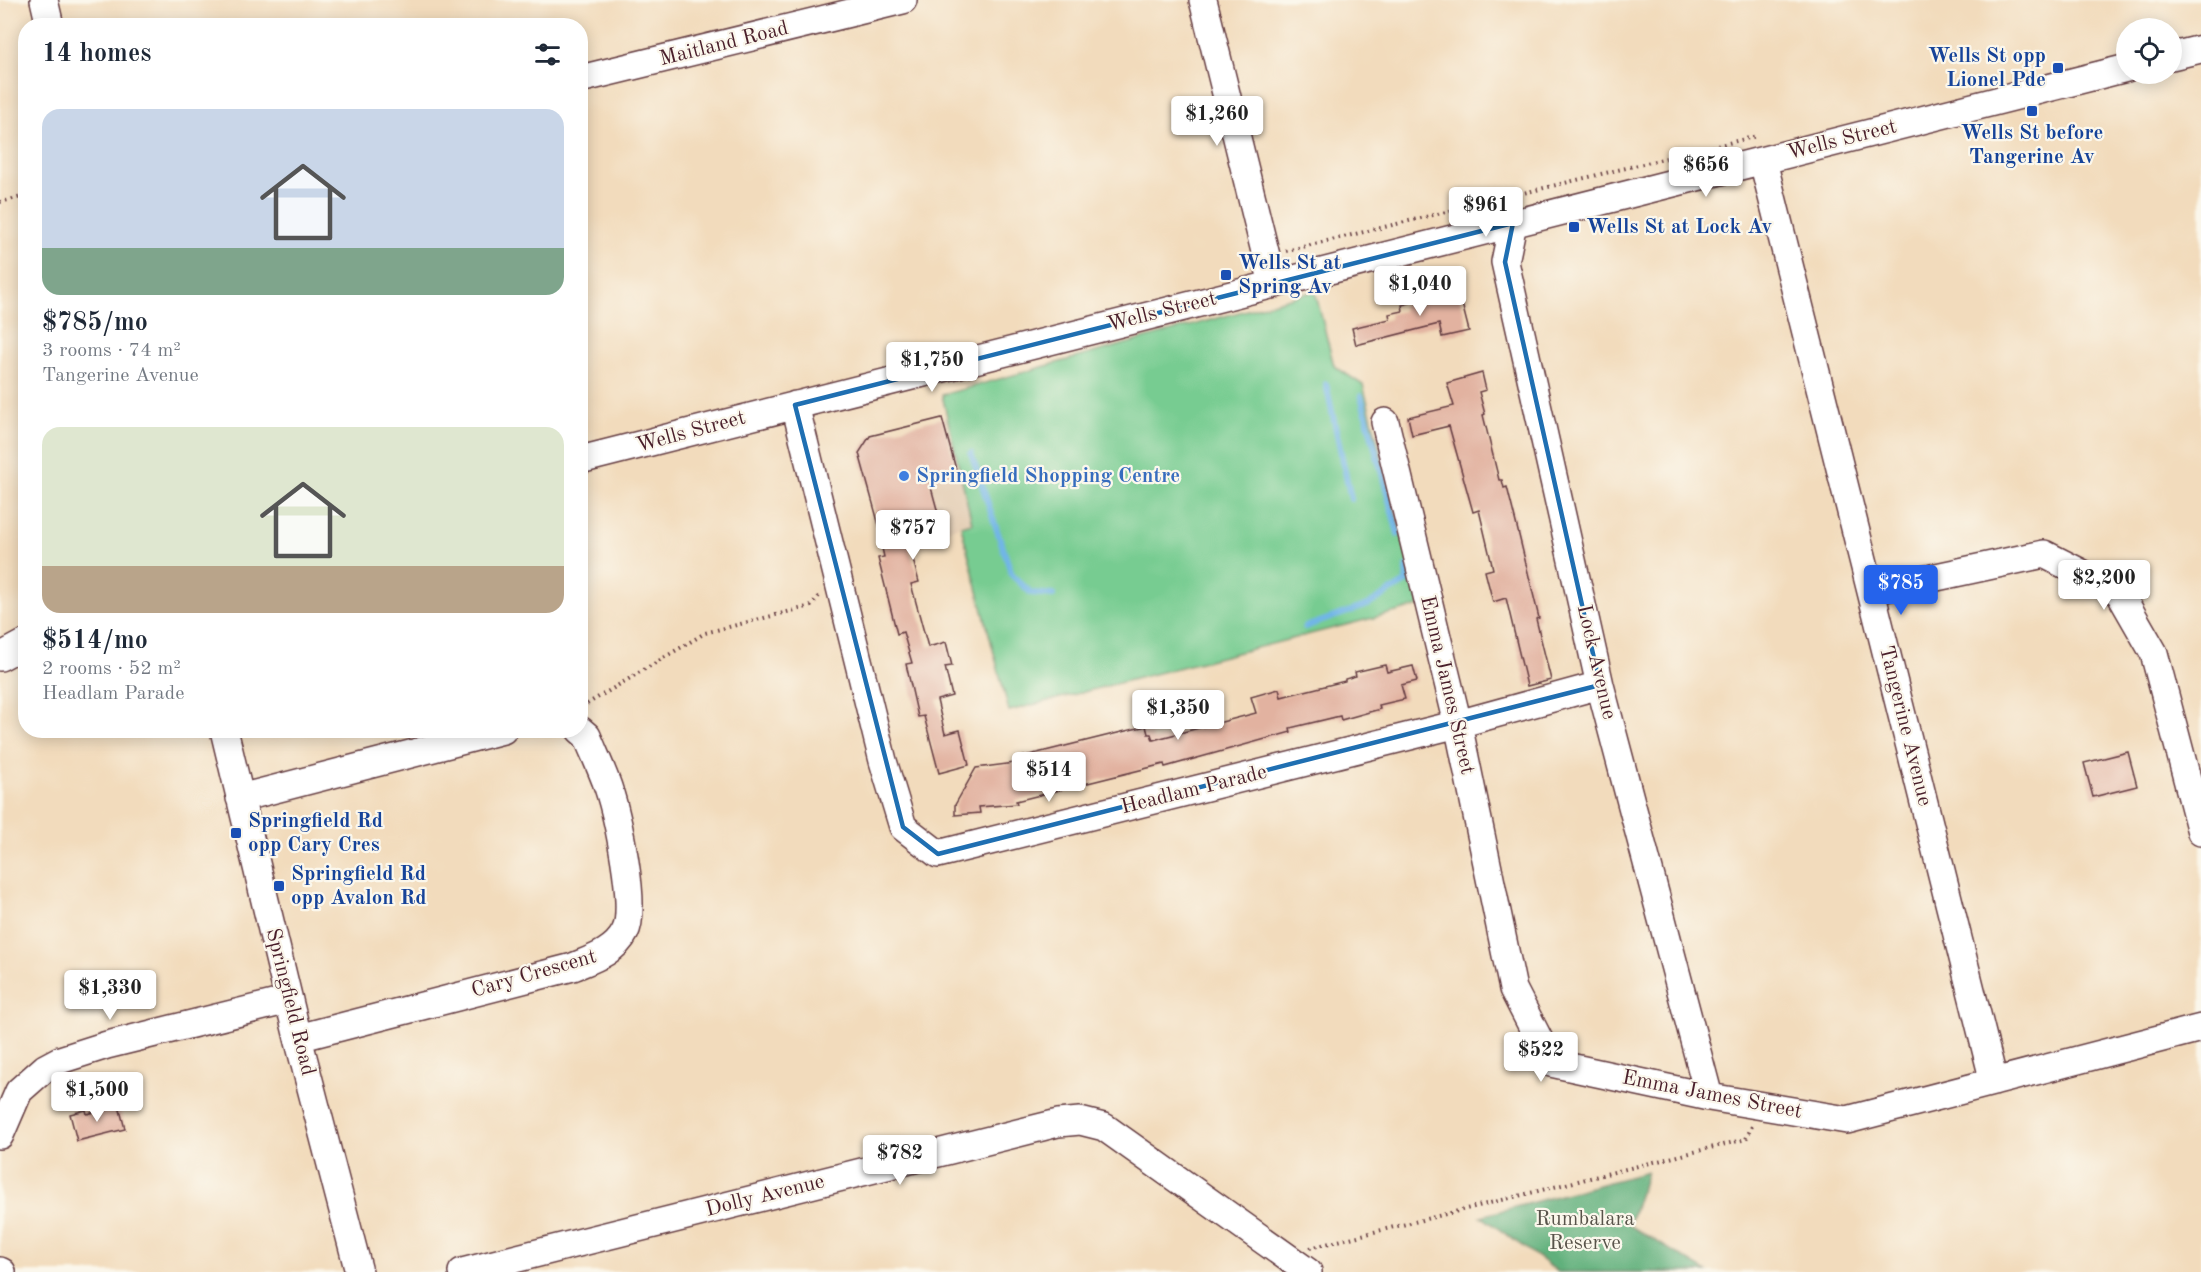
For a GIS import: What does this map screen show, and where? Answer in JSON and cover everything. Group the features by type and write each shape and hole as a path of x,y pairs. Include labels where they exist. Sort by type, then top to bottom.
{"street":[{"path":"44,0 48,18"},
{"name":"Maitland Road","path":"588,77 903,0"},
{"path":"1203,0 1273,284"},
{"path":"2182,54 2201,49"},
{"name":"Wells Street","path":"588,458 1513,223 1761,148 2116,70"},
{"name":"Tangerine Avenue","path":"1761,148 1994,1082"},
{"name":"Lock Avenue","path":"1513,223 1505,262 1600,685 1709,1097"},
{"name":"Headlam Parade","path":"795,405 883,761 903,827 938,854 1458,724 1600,685"},
{"name":"Emma James Street","path":"1385,422 1458,724 1513,989 1551,1063 1709,1097 1847,1120 2201,1028"},
{"path":"1871,591 2044,554 2118,592 2154,653 2201,832"},
{"path":"0,657 18,648"},
{"name":"Springfield Road","path":"226,738 298,1038 359,1272"},
{"path":"240,798 472,738"},
{"name":"Cary Crescent","path":"298,1038 573,967 606,953 625,932 630,908 627,875 608,788 588,738"},
{"path":"0,1135 19,1091 45,1068 60,1060 107,1045 289,1000"},
{"name":"Dolly Avenue","path":"462,1272 1058,1123 1080,1121 1104,1127 1298,1264"}],"path":[{"path":"1282,252 1761,148"},
{"path":"0,202 18,198"},
{"path":"588,702 705,633 811,606 838,572"},
{"path":"1298,1264 1320,1244 1746,1139 1761,1106"}],"highlighted area":[{"path":"1513,223 1505,262 1600,685 938,854 903,827 795,405"}],"shaded area":[{"name":"Springfield Shopping Centre","path":"947,417 973,523 882,546 859,453 870,436"}],"green space":[{"path":"1315,291 1334,366 1363,385 1420,606 1009,711 961,526 972,523 942,395"},
{"name":"Rumbalara Reserve","path":"1647,1172 1629,1225 1707,1272 1558,1272 1481,1216"}],"building":[{"path":"1457,284 1469,331 1442,337 1439,324 1356,345 1352,328 1390,319 1389,314 1403,311 1402,305 1410,303 1409,300 1432,295 1431,290"},
{"path":"1482,373 1486,390 1479,392 1485,414 1483,415 1499,480 1502,480 1504,488 1507,487 1539,618 1536,619 1551,680 1527,686 1506,598 1493,602 1485,571 1493,569 1479,510 1473,512 1449,426 1412,435 1408,417 1454,406 1447,383"},
{"path":"942,418 957,473 929,480 938,513 903,522 919,582 911,584 928,647 946,642 952,666 945,667 952,696 937,700 945,734 960,730 969,765 939,773 924,716 918,717 906,664 912,663 903,632 897,634 878,558 884,557 882,548 885,547 859,453 870,436"},
{"path":"1385,665 1387,672 1413,666 1417,681 1401,685 1405,699 1379,705 1380,709 1341,720 1340,716 1290,728 1291,732 1165,767 1164,764 1016,801 1017,804 979,807 980,813 955,815 955,805 976,768 1023,762 1021,757 1146,726 1153,740 1256,713 1251,697 1279,689 1281,697 1345,681 1345,679 1356,676 1355,672"},
{"path":"2128,752 2137,786 2093,797 2084,763"},
{"path":"119,1106 125,1129 77,1141 70,1114 86,1110 87,1114"}],"waterway":[{"path":"1326,384 1351,499"},
{"path":"1361,396 1398,534"},
{"path":"971,453 1012,575 1031,593 1053,595"},
{"path":"1305,627 1368,605 1406,582 1407,567"}],"place":[{"name":"Wells St opp Lionel Pde","path":"2058,68"},
{"name":"Wells St before Tangerine Av","path":"2032,111"},
{"name":"Wells St at Lock Av","path":"1574,227"},
{"name":"Wells St at Spring Av","path":"1226,275"},
{"name":"Springfield Shopping Centre","path":"904,476"},
{"name":"Springfield Rd opp Cary Cres","path":"236,833"},
{"name":"Springfield Rd opp Avalon Rd","path":"279,886"}]}
